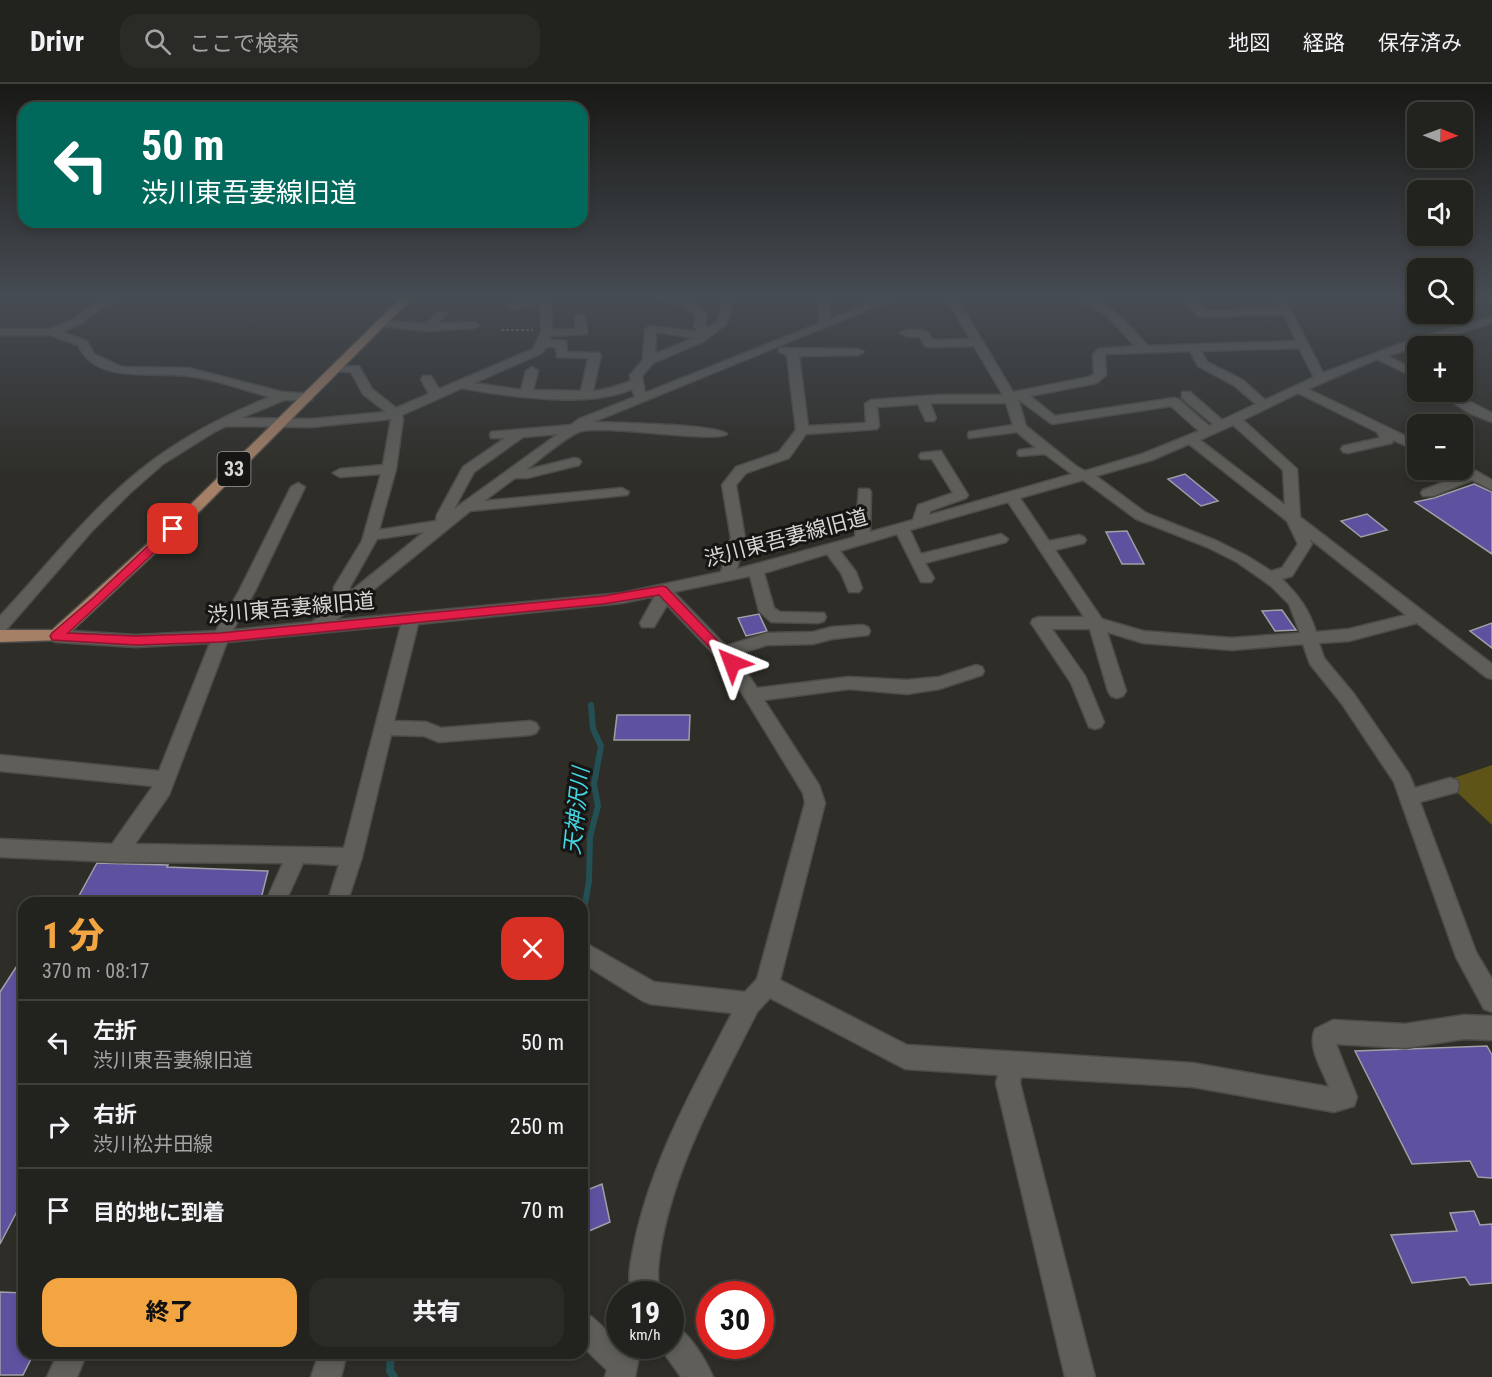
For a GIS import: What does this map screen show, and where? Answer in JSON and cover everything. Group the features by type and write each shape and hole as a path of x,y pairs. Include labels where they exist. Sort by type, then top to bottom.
{"main road":[{"name":"33","path":"56,636 98,601 348,357"},
{"path":"0,636 56,636"}],"street":[{"path":"92,357 120,369 189,372 282,396 308,397"},
{"path":"224,422 311,423 387,416 527,357"},
{"path":"317,627 443,524 511,474 576,409 594,357"},
{"path":"640,399 636,375 649,361 657,357"},
{"path":"576,409 583,422 744,357"},
{"path":"727,577 738,538 729,485 741,470 784,455 802,430 794,357"},
{"path":"820,357 837,357"},
{"path":"988,357 1015,396 1052,420 1174,402 1208,432"},
{"path":"871,405 1015,396 1093,380 1100,375 1099,357"},
{"path":"1199,357 1202,364 1239,383 1264,405"},
{"path":"1309,357 1315,372 1322,380"},
{"name":"渋川東吾妻線旧道","path":"56,636 136,641 221,637 622,598 727,577 1147,457 1192,440 1372,357"},
{"path":"1382,357 1407,370"},
{"path":"337,369 355,368 367,391 395,413 397,418 389,469 371,535 342,587 342,605"},
{"path":"526,393 532,371"},
{"path":"427,379 437,396"},
{"path":"443,524 444,516 468,470 519,434 637,383"},
{"path":"463,385 526,393 576,409 586,426 721,434"},
{"path":"932,385 940,399"},
{"path":"1299,389 1407,442"},
{"path":"802,430 873,426 868,390"},
{"path":"1186,395 1290,469 1293,518 1305,544 1287,572 1268,576"},
{"path":"0,626 121,493 155,465 192,440 246,410 282,396"},
{"path":"1015,396 1020,428 1071,469 1084,475 1141,516 1226,550 1268,576 1295,601 1303,616 1316,660 1348,699 1402,780 1467,957 1492,1001"},
{"path":"1305,409 1319,398"},
{"path":"923,400 930,417"},
{"path":"1460,402 1492,418"},
{"path":"974,435 1020,428"},
{"path":"1348,449 1387,440 1383,430"},
{"path":"496,435 519,434"},
{"path":"1192,440 1492,673"},
{"path":"1023,453 1049,450"},
{"path":"920,522 923,508 961,495 936,454 926,456"},
{"path":"511,474 527,474 574,462"},
{"path":"339,473 389,469"},
{"path":"1473,475 1492,486"},
{"path":"1428,493 1453,480"},
{"path":"117,853 159,795 221,637 247,591 298,487"},
{"path":"466,507 622,492"},
{"path":"862,539 864,492"},
{"path":"1011,495 1096,623 1118,691"},
{"path":"371,535 443,524"},
{"path":"902,528 926,578"},
{"path":"916,560 1001,539"},
{"path":"1046,547 1079,540"},
{"path":"830,548 848,572 854,588"},
{"path":"756,570 767,611 777,618 818,617"},
{"path":"648,623 663,599 662,590"},
{"path":"644,1281 650,1230 660,1190 703,1094 749,1004 767,985 815,803 812,791 732,663 662,590"},
{"path":"1095,722 1079,681 1039,623 1096,623 1143,637 1232,644 1349,635 1420,617"},
{"path":"339,897 352,857 411,618"},
{"path":"723,652 767,639 813,638 832,633 862,631"},
{"path":"753,695 849,683 907,687 939,683 976,671"},
{"path":"382,728 426,729 439,735 530,728"},
{"path":"0,763 166,779"},
{"path":"1410,797 1450,786"},
{"path":"0,848 117,853 297,854 352,857"},
{"path":"278,897 297,854"},
{"path":"588,955 651,993 749,1004"},
{"path":"767,985 905,1057 1193,1075 1334,1100 1345,1097 1325,1048 1323,1037 1333,1032 1405,1036 1464,1027 1492,1028"},
{"path":"1020,1065 1011,1069 1008,1083 1080,1377"},
{"path":"588,1332 623,1362"},
{"path":"684,1357 698,1377"},
{"path":"62,1377 70,1359"},
{"path":"326,1377 331,1359"}],"shaded area":[{"path":"1492,765 1492,825 1445,781"}],"building":[{"path":"1185,474 1218,501 1201,506 1168,479"},
{"path":"1474,484 1492,492 1492,554 1415,502"},
{"path":"1367,514 1387,530 1361,537 1341,521"},
{"path":"1127,531 1144,564 1122,564 1106,532"},
{"path":"1282,610 1296,630 1275,631 1262,611"},
{"path":"759,614 767,631 746,636 738,618"},
{"path":"1492,623 1492,648 1470,631"},
{"path":"617,715 690,715 689,740 614,740"},
{"path":"97,863 268,871 262,897 78,897"},
{"path":"18,964 18,1210 0,1244 0,992"},
{"path":"1487,1046 1492,1055 1492,1178 1478,1177 1470,1161 1412,1164 1355,1051"},
{"path":"602,1184 610,1222 588,1231 588,1190"},
{"path":"1474,1211 1480,1225 1492,1224 1492,1283 1470,1285 1465,1277 1412,1283 1391,1235 1457,1231 1450,1213"},
{"path":"0,1292 18,1293 18,1359 31,1359 23,1375 0,1375"}],"waterway":[{"name":"天神沢川","path":"586,897 590,837 598,806 594,784 601,746 593,729 591,705"},
{"name":"天神沢川","path":"391,1359 390,1371 394,1377"}],"route":[{"path":"173,529 98,601 56,636 136,641 221,637 622,598 662,590 732,663"}]}
